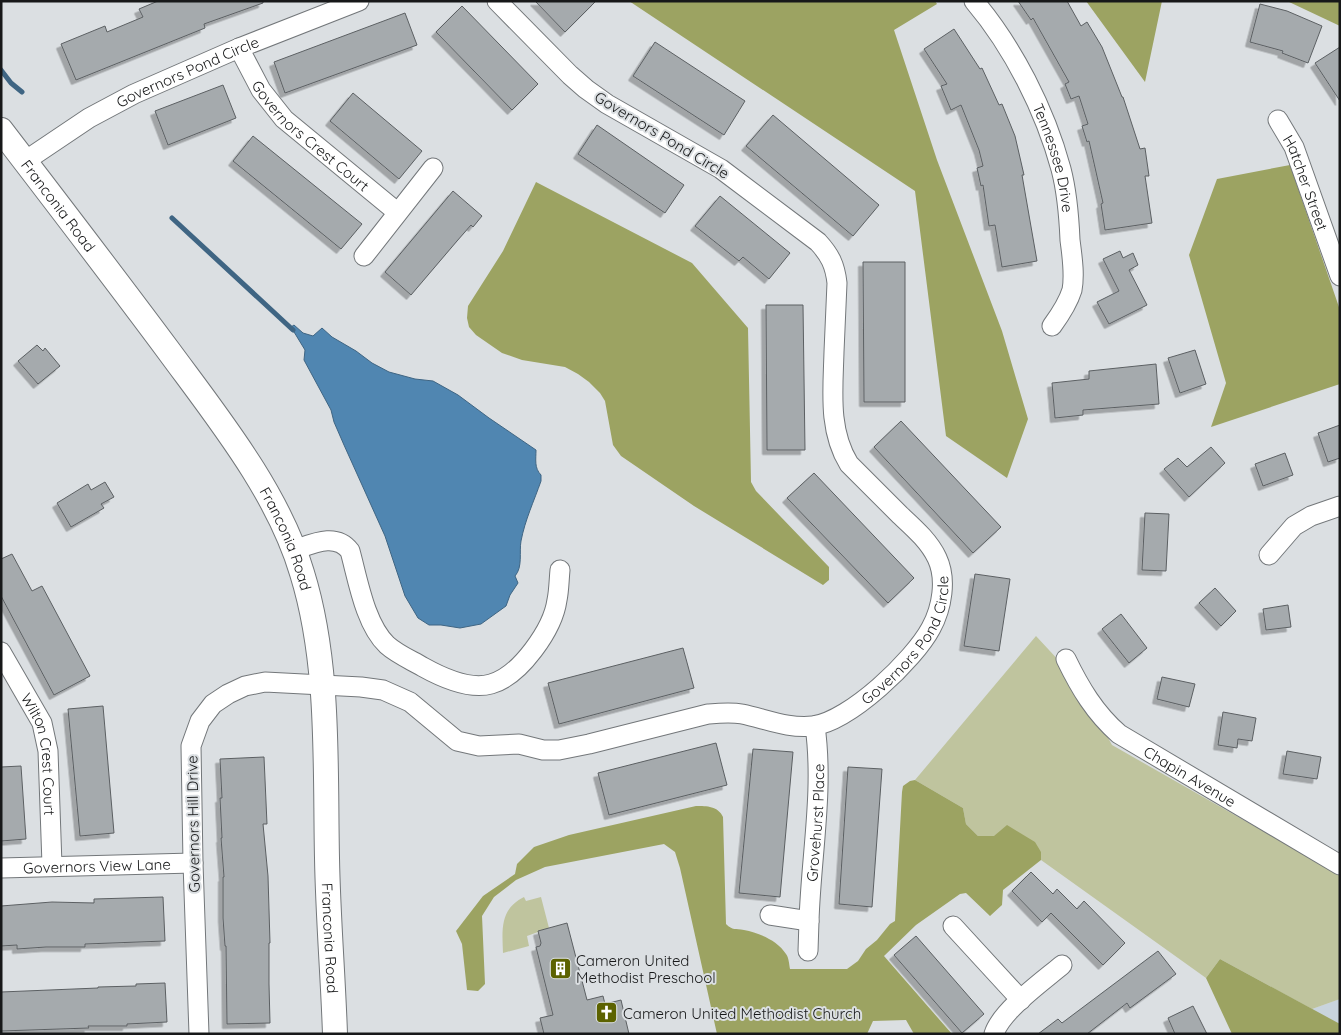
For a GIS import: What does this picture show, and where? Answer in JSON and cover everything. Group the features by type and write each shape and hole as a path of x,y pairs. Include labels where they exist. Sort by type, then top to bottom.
{"main road":[{"name":"Franconia Road","path":"1,130 187,376 242,455 280,516 294,550 302,573 317,640 321,684 325,755 328,918 335,1034"}],"street":[{"name":"Governors Pond Circle","path":"25,161 110,106 239,48 359,1"},
{"name":"Governors Pond Circle","path":"321,684 361,686 383,690 410,702 457,742 479,746 519,744 543,750 559,750 708,714 741,714 794,726 815,726 852,709 888,680 917,648 931,628 939,608 943,578 937,558 925,539 849,464 842,453 838,440 832,399 837,282 835,266 828,253 818,242 721,168 607,104 586,90 497,1"},
{"name":"Tennessee Drive","path":"974,1 985,14 1030,87 1050,135 1061,170 1068,208 1073,277 1068,302 1052,326"},
{"name":"Governors Crest Court","path":"239,48 261,90 284,119 398,212"},
{"name":"Hatcher Street","path":"1278,120 1294,147 1340,276"},
{"path":"364,256 433,168"},
{"path":"1268,554 1294,526 1311,516 1340,506"},
{"path":"294,550 324,540 337,541 342,544 350,551 368,613 375,628 387,645 438,675 454,681 479,684 491,684 501,680 528,655 552,619 557,601 560,570"},
{"name":"Wilton Crest Court","path":"1,652 42,723 48,751 52,865"},
{"name":"Chapin Avenue","path":"1066,658 1089,702 1105,722 1119,734 1340,865"},
{"name":"Governors Hill Drive","path":"200,1034 193,863 191,746 200,721 213,704 228,694 245,686 266,682 321,684"},
{"name":"Grovehurst Place","path":"808,950 818,792 818,749 815,726"},
{"name":"Governors View Lane","path":"1,868 52,865 193,863"},
{"path":"770,915 809,921"},
{"path":"953,926 1021,1000"},
{"path":"994,1034 997,1025 1021,1000 1062,965"}],"shaded area":[{"path":"1340,999 1340,1034 1242,1034"}],"green space":[{"path":"629,1 935,1 937,4 894,30 937,160 1002,331 1028,419 1007,478 946,436 915,191"},
{"path":"1086,1 1162,1 1145,82"},
{"path":"1287,1 1340,1 1340,26"},
{"path":"1290,165 1340,310 1340,384 1211,427 1226,383 1189,255 1217,179"},
{"path":"536,182 692,263 748,328 751,482 756,491 829,567 829,580 823,585 694,506 621,456 613,445 605,401 589,382 565,367 522,360 502,353 476,335 469,327 467,318 468,306 503,251"},
{"path":"1036,636 1075,678 1112,745 1340,875 1340,999 1312,1009 1220,959 1206,978 1041,860 1041,852 994,836 978,836 966,824 963,808 915,780"},
{"path":"915,780 963,808 966,824 978,836 994,836 1007,825 1035,842 1041,852 1041,860 1003,890 1002,905 990,916 966,893 960,894 916,925 884,956 952,1034 914,1034 906,1020 873,1021 867,1034 717,1034 680,868 675,852 664,844 545,867 516,880 494,897 482,916 485,984 478,991 467,990 462,944 456,931 483,896 515,874 517,864 534,847 569,835 696,806 715,809 723,817 726,924 732,928 756,933 773,941 787,956 790,969 847,969 858,961 866,949 895,921 902,792 903,786"},
{"path":"524,897 526,901 541,897 549,928 527,936 529,946 503,953 502,936 504,921 510,907"},
{"path":"1220,959 1340,1024 1340,1034 1232,1034 1206,978"}],"water":[{"path":"294,325 303,333 313,336 322,328 332,337 389,372 415,379 433,381 458,395 536,450 536,466 541,475 541,481 527,518 520,545 520,564 515,576 518,583 510,595 506,606 481,624 460,628 429,625 418,618 405,596 385,536 334,422 331,410 304,360 305,350 291,327"}],"building":[{"path":"158,1 263,1 263,3 204,24 205,28 76,80 61,44 105,26 107,32 143,17 139,9"},
{"path":"535,1 596,1 565,32"},
{"path":"1018,1 1067,1 1081,26 1087,22 1102,47 1123,97 1140,149 1145,148 1149,176 1145,176 1152,223 1105,230 1101,204 1103,203 1089,141 1087,142 1082,126 1088,124 1079,96 1071,99 1065,84 1069,82 1033,18 1031,20"},
{"path":"1260,4 1287,11 1322,26 1308,63 1282,53 1283,51 1250,42"},
{"path":"462,6 538,84 512,110 436,32"},
{"path":"405,13 417,45 285,93 274,62"},
{"path":"954,29 980,69 982,68 999,105 1002,104 1015,136 1024,175 1022,175 1037,261 1002,267 995,225 989,226 983,185 981,186 977,168 983,166 979,150 961,105 951,110 941,86 947,84 924,49"},
{"path":"655,42 745,101 724,135 633,76"},
{"path":"1340,47 1340,101 1315,63"},
{"path":"223,85 236,118 168,145 155,111"},
{"path":"353,93 422,151 399,179 330,121"},
{"path":"773,115 879,205 853,236 746,146"},
{"path":"597,125 684,185 665,213 578,154"},
{"path":"253,136 362,224 341,249 233,161"},
{"path":"453,191 482,216 473,227 471,225 411,295 385,272"},
{"path":"720,196 790,253 769,279 743,257 739,261 695,226"},
{"path":"1120,251 1123,258 1133,253 1138,265 1129,270 1147,305 1109,324 1097,302 1119,291 1103,259"},
{"path":"863,262 905,262 905,402 864,402"},
{"path":"766,305 803,305 805,450 767,450"},
{"path":"37,345 43,351 45,348 60,366 38,384 18,361"},
{"path":"1195,350 1206,384 1180,393 1168,358"},
{"path":"1156,364 1159,404 1083,410 1083,415 1055,418 1052,383 1089,379 1089,371"},
{"path":"901,421 1001,527 973,553 874,447"},
{"path":"1340,425 1340,458 1328,462 1318,433"},
{"path":"1211,447 1225,463 1189,497 1164,469 1178,458 1187,467"},
{"path":"1285,453 1293,475 1263,486 1255,464"},
{"path":"814,473 914,578 888,603 787,498"},
{"path":"105,482 114,497 101,504 104,508 71,527 57,503 88,484 91,490"},
{"path":"1145,513 1169,514 1166,571 1142,570"},
{"path":"12,554 32,591 42,586 90,676 54,695 1,596 1,559"},
{"path":"975,574 1010,579 999,651 964,646"},
{"path":"1215,588 1236,611 1221,626 1199,603"},
{"path":"1288,605 1291,627 1266,630 1263,609"},
{"path":"1121,614 1147,648 1129,663 1102,629"},
{"path":"683,648 694,688 559,724 548,683"},
{"path":"1162,677 1195,684 1189,707 1157,699"},
{"path":"103,706 114,833 80,836 68,709"},
{"path":"1223,712 1256,718 1252,741 1238,739 1237,748 1218,745"},
{"path":"716,743 727,785 609,815 598,773"},
{"path":"753,749 793,752 780,897 739,893"},
{"path":"1287,751 1321,757 1317,779 1283,774"},
{"path":"264,757 267,824 263,824 268,876 270,1023 227,1024 220,759"},
{"path":"21,766 26,839 1,841 1,767"},
{"path":"848,767 882,769 872,907 839,904"},
{"path":"1031,872 1053,894 1057,889 1077,909 1084,901 1125,943 1103,965 1051,913 1042,922 1012,891"},
{"path":"163,897 165,941 85,944 85,947 17,949 17,945 1,946 1,906 52,902 94,903 94,899"},
{"path":"567,923 587,1000 603,996 605,1004 621,1000 629,1034 544,1034 540,1018 553,1015 536,947 540,946 541,943 538,931"},
{"path":"916,936 984,1014 962,1033 894,955"},
{"path":"1158,951 1176,974 1130,1008 1127,1003 1087,1034 1038,1034 1058,1019 1062,1023"},
{"path":"165,983 167,1022 127,1024 127,1026 88,1026 89,1028 1,1031 1,992"},
{"path":"1193,1006 1207,1034 1175,1034 1168,1018"}],"waterway":[{"path":"1,70 11,83 22,92"},
{"path":"172,218 293,330"}],"place":[{"name":"Cameron United Methodist Preschool","path":"560,969"},
{"name":"Cameron United Methodist Church","path":"607,1013"}]}
